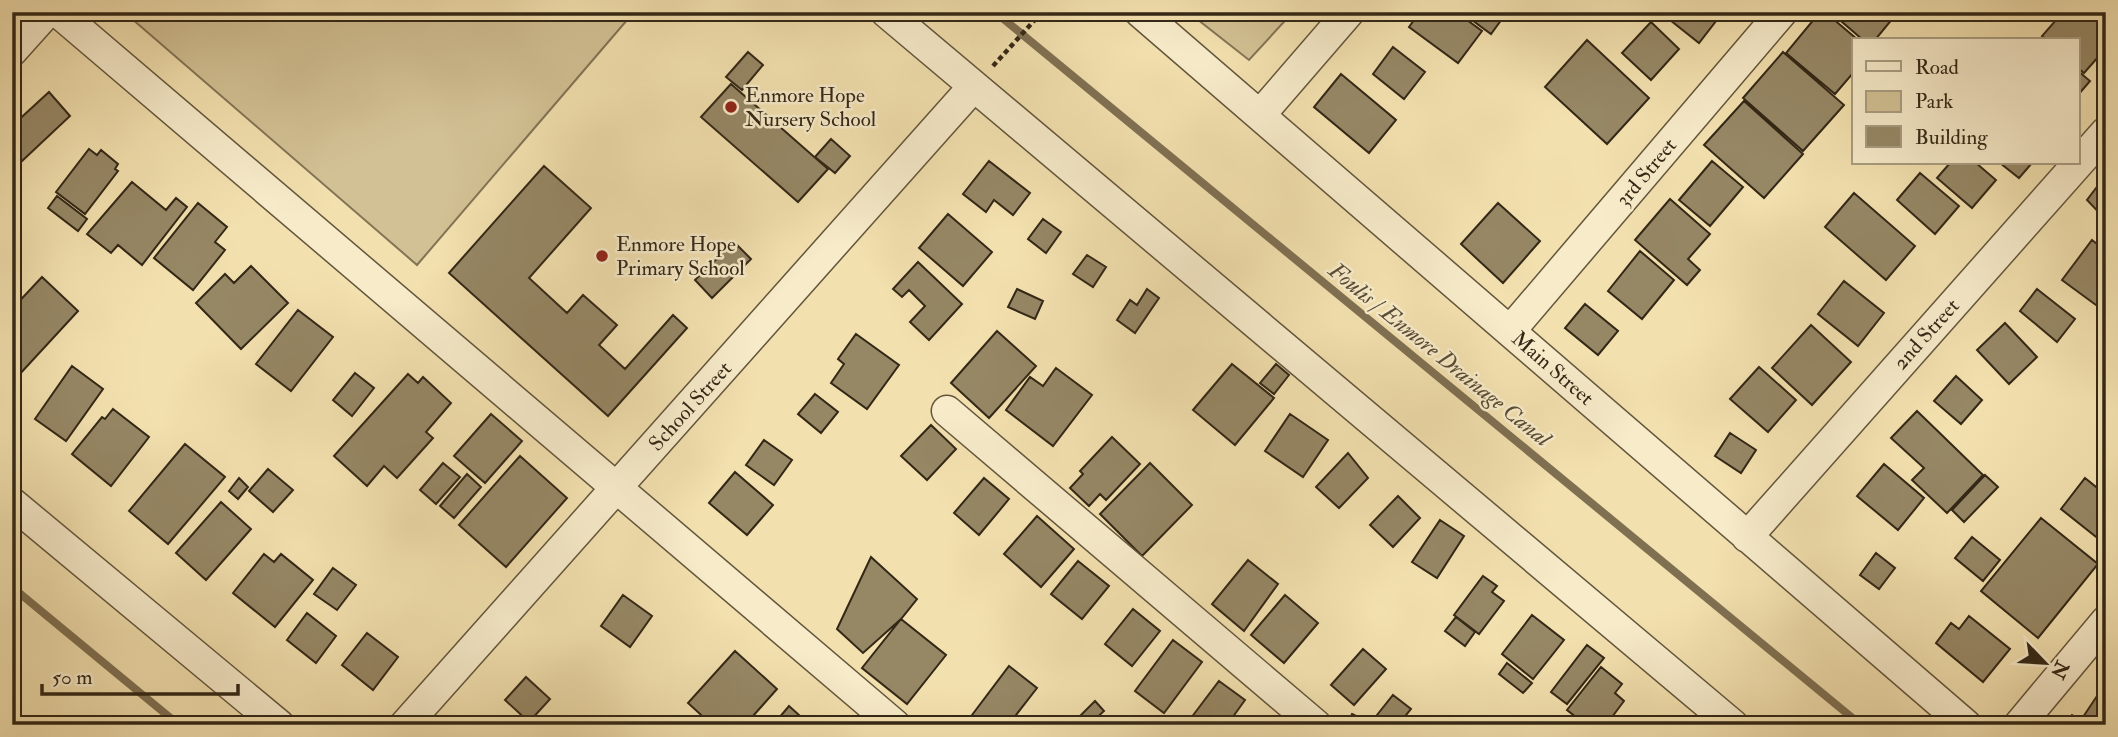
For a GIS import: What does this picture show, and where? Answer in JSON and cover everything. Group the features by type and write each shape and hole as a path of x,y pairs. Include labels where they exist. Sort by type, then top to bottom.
{"street":[{"path":"12,51 47,12"},
{"path":"58,12 895,725"},
{"path":"887,12 1733,725"},
{"name":"Main Street","path":"1140,12 1966,725"},
{"path":"1260,116 1349,12"},
{"name":"3rd Street","path":"1510,331 1782,12"},
{"name":"School Street","path":"405,725 974,86"},
{"name":"2nd Street","path":"2080,161 2106,132"},
{"name":"2nd Street","path":"1747,537 2078,164"},
{"path":"947,411 1316,725"},
{"path":"12,503 279,725"},
{"path":"2020,725 2106,621"}],"path":[{"path":"997,62 1041,12"}],"green space":[{"path":"124,12 634,12 417,265"},
{"path":"1188,12 1293,12 1249,60"}],"building":[{"path":"1420,12 1456,12 1482,31 1458,63 1409,27"},
{"path":"1461,12 1507,12 1491,34"},
{"path":"1660,12 1723,12 1699,43"},
{"path":"1820,12 1825,12 1856,38 1852,38 1852,74 1835,94 1786,53"},
{"path":"1848,12 1898,12 1877,38 1861,38 1841,21"},
{"path":"2063,12 2098,12 2106,19 2106,48 2084,73 2080,70 2080,38 2042,36"},
{"path":"1651,22 1679,49 1651,80 1622,53"},
{"path":"1587,40 1649,98 1607,144 1545,87"},
{"path":"1393,47 1425,72 1404,99 1373,74"},
{"path":"748,52 763,65 742,90 726,77"},
{"path":"1783,52 1844,105 1803,151 1743,98"},
{"path":"2080,73 2090,81 2080,93"},
{"path":"1341,74 1396,120 1369,153 1314,107"},
{"path":"731,84 828,169 798,202 701,117"},
{"path":"49,92 70,116 22,161 12,150 12,126"},
{"path":"1744,101 1803,154 1764,198 1704,145"},
{"path":"831,139 850,156 835,173 815,157"},
{"path":"89,149 97,155 101,150 118,164 115,169 118,171 85,214 56,192"},
{"path":"989,161 1030,193 1013,215 994,200 986,212 963,194"},
{"path":"1712,161 1743,187 1710,226 1679,200"},
{"path":"1949,164 1977,164 1996,180 1972,208 1937,178"},
{"path":"2001,164 2031,164 2019,178"},
{"path":"544,166 591,208 529,278 567,313 583,295 617,325 599,345 625,369 673,315 687,328 608,416 449,273"},
{"path":"1920,173 1959,206 1935,234 1897,200"},
{"path":"2106,175 2106,220 2087,200"},
{"path":"132,182 166,210 176,198 187,207 142,265 118,245 111,253 87,234"},
{"path":"1854,193 1915,246 1886,280 1825,227"},
{"path":"57,196 87,219 78,231 48,208"},
{"path":"1670,199 1710,234 1688,259 1700,270 1687,285 1635,240"},
{"path":"198,203 227,227 215,242 225,250 193,290 154,258"},
{"path":"1498,203 1540,241 1503,283 1461,244"},
{"path":"948,214 992,252 963,286 919,248"},
{"path":"1043,219 1061,232 1046,253 1028,239"},
{"path":"2092,240 2106,251 2106,301 2100,308 2062,280"},
{"path":"734,242 751,259 712,298 695,280"},
{"path":"1640,251 1674,280 1642,319 1608,291"},
{"path":"1087,255 1106,267 1093,287 1073,274"},
{"path":"918,262 962,304 929,340 910,322 925,306 909,290 902,297 893,289"},
{"path":"251,266 288,303 241,349 196,303 225,274 234,283"},
{"path":"42,277 78,311 18,376 12,370 12,309"},
{"path":"1844,281 1884,313 1858,346 1818,314"},
{"path":"1017,289 1043,301 1035,319 1008,307"},
{"path":"1147,289 1159,298 1135,333 1117,320 1130,300 1137,305"},
{"path":"2037,289 2075,319 2057,342 2020,311"},
{"path":"1585,304 1618,331 1598,355 1565,328"},
{"path":"298,310 333,337 291,391 256,364"},
{"path":"2005,323 2037,357 2009,384 1977,350"},
{"path":"1811,325 1851,362 1812,405 1772,368"},
{"path":"997,331 1036,366 989,418 951,383"},
{"path":"856,334 899,365 867,409 831,383 844,364 838,359"},
{"path":"1232,364 1274,398 1235,445 1193,410"},
{"path":"1276,364 1289,375 1274,394 1260,383"},
{"path":"72,366 103,389 66,441 35,419"},
{"path":"1759,367 1796,400 1768,432 1730,399"},
{"path":"1056,368 1092,395 1053,446 1006,410 1030,377 1043,386"},
{"path":"355,373 374,388 352,416 333,400"},
{"path":"408,374 418,383 423,377 451,403 426,432 433,438 397,478 384,466 367,486 334,456"},
{"path":"1956,376 1982,400 1961,424 1934,401"},
{"path":"815,394 838,412 821,433 798,414"},
{"path":"113,409 149,437 111,486 72,454 102,417 105,419"},
{"path":"1917,411 1983,475 1947,513 1912,480 1924,468 1891,438"},
{"path":"491,414 522,441 485,483 454,456"},
{"path":"1290,414 1328,440 1303,477 1265,451"},
{"path":"931,425 956,449 927,480 901,456"},
{"path":"1730,433 1756,450 1741,473 1715,456"},
{"path":"1112,437 1140,464 1106,500 1100,494 1089,506 1070,488 1083,474 1080,471"},
{"path":"764,440 792,460 774,485 746,465"},
{"path":"185,444 225,477 168,544 129,511"},
{"path":"1348,453 1368,478 1339,508 1316,487"},
{"path":"520,456 567,498 506,567 459,525"},
{"path":"443,463 460,477 436,504 420,490"},
{"path":"1150,463 1192,505 1142,556 1100,514"},
{"path":"1884,464 1924,498 1898,530 1857,496"},
{"path":"268,469 293,490 273,512 249,491"},
{"path":"735,472 773,505 747,535 709,503"},
{"path":"467,474 481,487 454,518 440,506"},
{"path":"1985,475 1998,487 1964,522 1952,510"},
{"path":"239,478 248,487 238,499 229,491"},
{"path":"984,478 1009,499 979,535 954,513"},
{"path":"2085,478 2106,495 2105,544 2061,509"},
{"path":"1398,496 1420,518 1393,547 1370,525"},
{"path":"221,502 251,529 206,580 176,553"},
{"path":"1037,516 1074,549 1041,587 1004,554"},
{"path":"2041,518 2098,564 2038,638 1981,591"},
{"path":"1440,520 1464,536 1437,578 1412,562"},
{"path":"1972,537 2000,560 1983,581 1955,558"},
{"path":"1876,553 1895,568 1879,589 1860,575"},
{"path":"264,554 274,562 281,554 313,580 275,627 233,593"},
{"path":"871,557 917,599 901,619 863,653 837,629"},
{"path":"1248,560 1278,584 1244,631 1212,604"},
{"path":"1078,561 1109,586 1082,619 1051,594"},
{"path":"333,568 356,585 337,610 314,594"},
{"path":"1483,576 1497,586 1492,592 1504,601 1479,634 1454,615"},
{"path":"623,595 652,616 630,647 601,626"},
{"path":"1285,595 1318,623 1284,663 1251,635"},
{"path":"1133,609 1160,631 1132,666 1105,644"},
{"path":"307,613 336,636 316,663 287,640"},
{"path":"1532,615 1564,640 1533,679 1502,654"},
{"path":"1969,616 2010,649 1983,682 1936,643 1951,623 1959,629"},
{"path":"1456,617 1475,632 1465,646 1445,631"},
{"path":"901,619 946,655 907,704 862,668"},
{"path":"367,633 398,657 373,690 342,665"},
{"path":"1173,640 1202,662 1164,713 1135,691"},
{"path":"1587,645 1604,658 1567,704 1551,692"},
{"path":"1363,649 1386,669 1354,705 1331,685"},
{"path":"735,651 777,689 745,725 712,725 688,703"},
{"path":"1507,663 1532,683 1523,693 1499,674"},
{"path":"1009,666 1037,688 1009,724 999,717 993,725 984,725 972,715"},
{"path":"1601,667 1622,684 1615,693 1624,701 1606,725 1586,725 1567,710"},
{"path":"526,677 550,699 529,722 505,700"},
{"path":"1219,681 1245,700 1227,725 1192,725 1188,722"},
{"path":"2099,693 2106,697 2106,725 2066,725 2072,715 2081,720"},
{"path":"1393,695 1411,709 1398,725 1389,725 1377,715"},
{"path":"1095,701 1104,711 1089,725 1071,725"},
{"path":"789,706 810,725 773,725"},
{"path":"1352,714 1370,723 1369,725 1347,725"}],"waterway":[{"name":"Foulis / Enmore Drainage Canal","path":"995,12 1861,725"},
{"path":"12,587 179,725"}],"place":[{"name":"Enmore Hope Nursery School","path":"731,107"},
{"name":"Enmore Hope Primary School","path":"602,256"}]}
